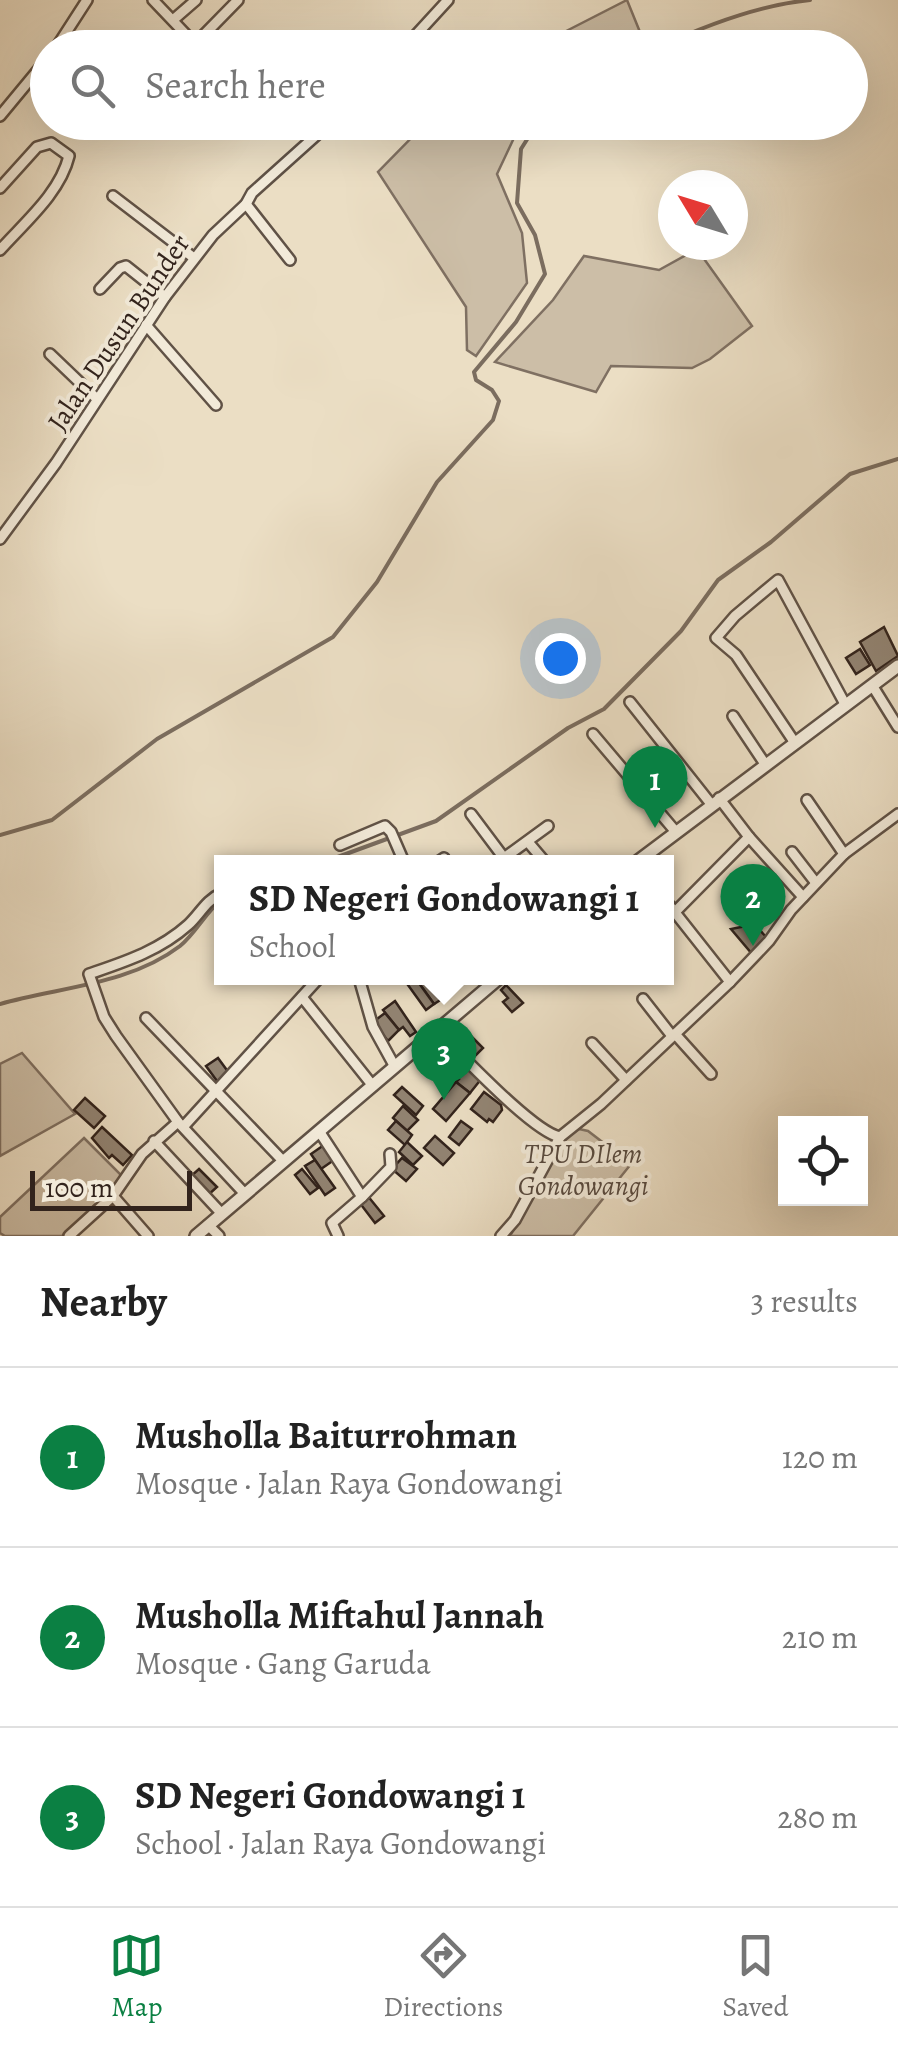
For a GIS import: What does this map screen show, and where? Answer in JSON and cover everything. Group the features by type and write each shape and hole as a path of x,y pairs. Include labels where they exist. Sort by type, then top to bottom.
{"street":[{"path":"68,30 87,0"},
{"path":"152,0 182,30"},
{"path":"173,20 196,0"},
{"path":"209,30 238,0"},
{"path":"420,30 448,0"},
{"path":"0,116 30,80"},
{"name":"Jalan Dusun Bunder","path":"0,540 212,234 311,140"},
{"path":"0,188 36,148 50,143 70,156 54,189 0,250"},
{"path":"113,196 194,258"},
{"path":"246,204 290,260"},
{"path":"100,289 126,266 165,297"},
{"path":"146,324 216,405"},
{"path":"50,354 97,399"},
{"path":"794,743 736,655 716,638 735,616 778,580 845,704"},
{"path":"646,855 898,666"},
{"path":"872,684 898,727"},
{"path":"630,702 803,898"},
{"path":"733,716 764,764"},
{"path":"593,734 676,832"},
{"path":"807,800 844,854"},
{"path":"470,814 502,855"},
{"path":"501,1236 515,1220 560,1137 730,982 844,854 898,814"},
{"path":"340,845 385,826 400,855"},
{"path":"508,855 548,826"},
{"path":"730,982 675,912 748,838"},
{"path":"528,842 539,855"},
{"path":"792,852 816,884"},
{"path":"214,896 168,940 91,980 116,1036 181,1124 245,1194"},
{"path":"69,1236 113,1196 154,1141 181,1124 216,1093 313,985"},
{"path":"361,985 373,1026 395,1066"},
{"path":"196,1236 491,985"},
{"path":"302,997 373,1086"},
{"path":"643,999 712,1074"},
{"path":"146,1018 283,1161"},
{"path":"437,1032 534,1122 560,1137"},
{"path":"592,1042 626,1080"},
{"path":"319,1131 362,1197"},
{"path":"154,1141 222,1214"},
{"path":"338,1236 332,1224 391,1167 390,1154"},
{"path":"113,1196 148,1236"},
{"path":"208,1226 219,1236"}],"green space":[{"path":"627,0 639,30 568,30"},
{"path":"409,140 513,140 497,174 522,233 527,283 476,356 467,350 466,307 378,172"},
{"path":"584,256 659,270 677,260 705,260 752,326 692,368 611,366 596,392 495,362 553,300"},
{"path":"22,1053 75,1114 0,1156 0,1064"},
{"name":"TPU DIlem Gondowangi","path":"579,1129 588,1131 631,1164 573,1236 510,1236 566,1135"},
{"path":"84,1138 121,1175 115,1189 62,1236 0,1233 0,1217"}],"building":[{"path":"884,627 898,656 876,671 860,642"},
{"path":"860,649 870,665 856,674 846,658"},
{"path":"757,927 767,938 753,955 731,929"},
{"path":"408,985 420,985 434,1004 426,1010"},
{"path":"420,985 432,985 442,999 434,1004"},
{"path":"506,985 523,1003 512,1012 503,1002 508,998 501,990"},
{"path":"395,1001 416,1032 410,1036 403,1027 399,1030 383,1010"},
{"path":"385,1013 399,1030 388,1041 373,1022"},
{"path":"464,1029 483,1048 472,1059 453,1040"},
{"path":"437,1039 482,1078 470,1093 427,1051"},
{"path":"218,1058 229,1073 217,1081 206,1066"},
{"path":"456,1082 470,1093 446,1121 433,1109"},
{"path":"402,1087 423,1106 416,1115 394,1095"},
{"path":"484,1092 501,1105 502,1110 493,1122 487,1122 471,1109"},
{"path":"85,1098 105,1116 94,1128 74,1110"},
{"path":"403,1106 418,1120 407,1131 393,1118"},
{"path":"396,1121 412,1135 405,1145 388,1130"},
{"path":"461,1121 472,1129 459,1145 449,1137"},
{"path":"102,1127 132,1155 123,1165 112,1155 109,1158 92,1138"},
{"path":"435,1136 454,1153 443,1165 424,1148"},
{"path":"407,1142 422,1156 413,1165 399,1152"},
{"path":"324,1145 334,1160 321,1169 311,1154"},
{"path":"402,1158 417,1169 406,1181 392,1169"},
{"path":"315,1160 335,1188 325,1195 305,1166"},
{"path":"199,1169 217,1187 207,1196 190,1177"},
{"path":"302,1169 318,1188 310,1194 295,1175"},
{"path":"367,1195 384,1216 375,1223 359,1202"}],"waterway":[{"path":"699,30 771,7 810,0"},
{"path":"0,835 52,820 157,739 333,637 377,582 437,482 493,420 499,401 492,390 476,380 474,372 516,322 545,274 535,235 517,203 521,149 527,140"},
{"path":"343,855 436,821 568,728 604,709 681,631 718,580 771,542 850,474 898,459"},
{"path":"0,1004 139,969 180,946 214,907"}],"place":[{"name":"Musholla Baiturrohman","path":"655,828"},
{"name":"Musholla Miftahul Jannah","path":"753,946"},
{"name":"SD Negeri Gondowangi 1","path":"444,1100"}]}
